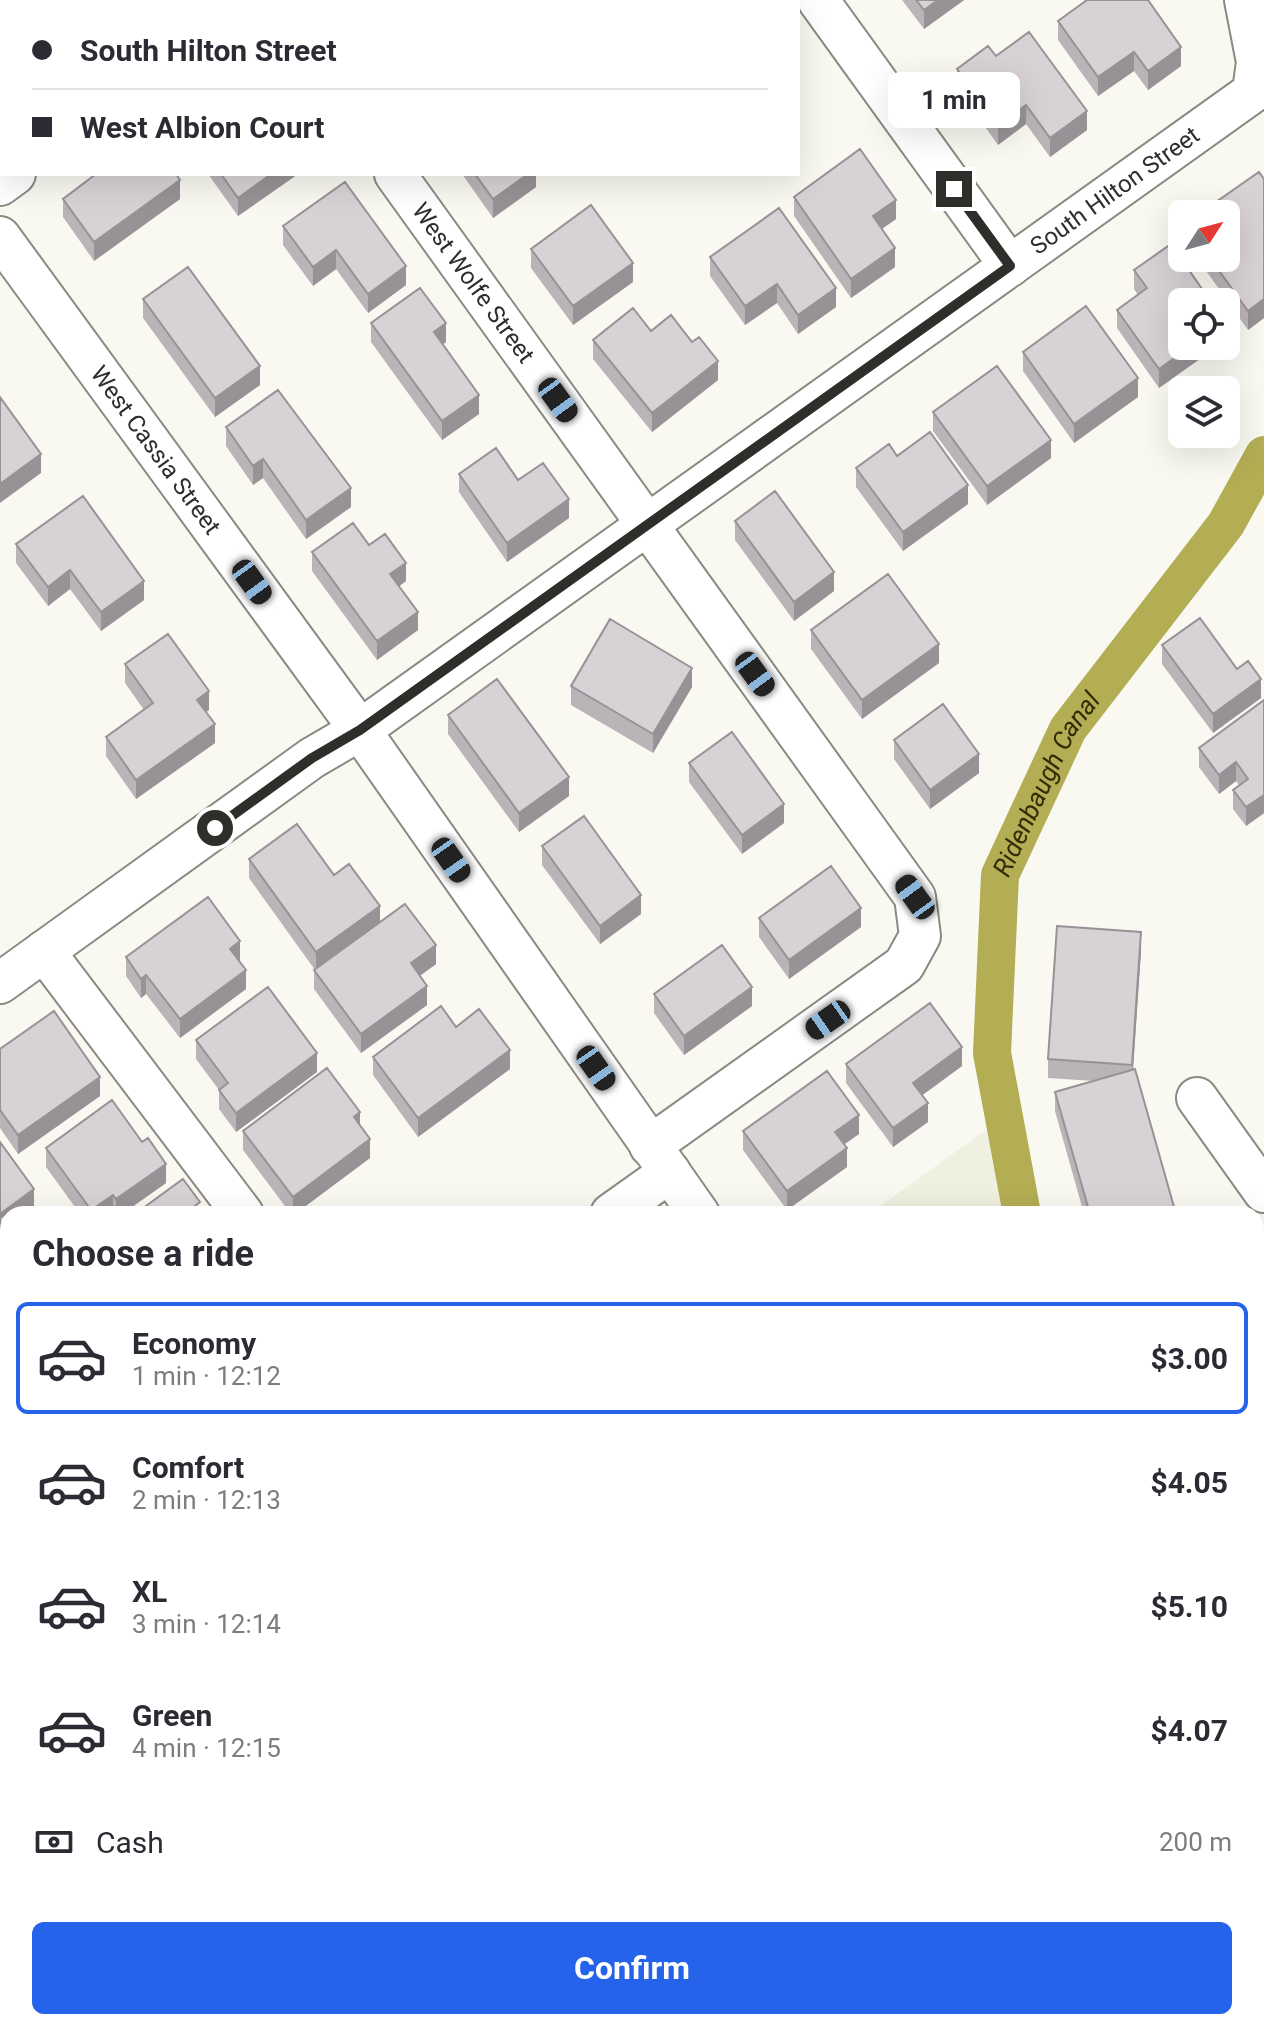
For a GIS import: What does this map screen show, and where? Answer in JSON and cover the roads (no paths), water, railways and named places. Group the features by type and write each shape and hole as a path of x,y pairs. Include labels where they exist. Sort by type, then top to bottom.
{"street":[{"path":"818,0 1010,266"},
{"name":"South Hilton Street","path":"0,983 312,758 360,730 1253,92 1257,62 1245,0"},
{"name":"West Wolfe Street","path":"396,176 915,897 920,936 904,965 660,1159 618,1206"},
{"name":"West Cassia Street","path":"0,237 360,730 693,1206"},
{"path":"44,951 237,1206"},
{"path":"1197,1098 1264,1192"}],"waterway":[{"name":"Ridenbaugh Canal","path":"1021,1206 992,1053 1000,875 1068,729 1226,524 1264,455"}]}
